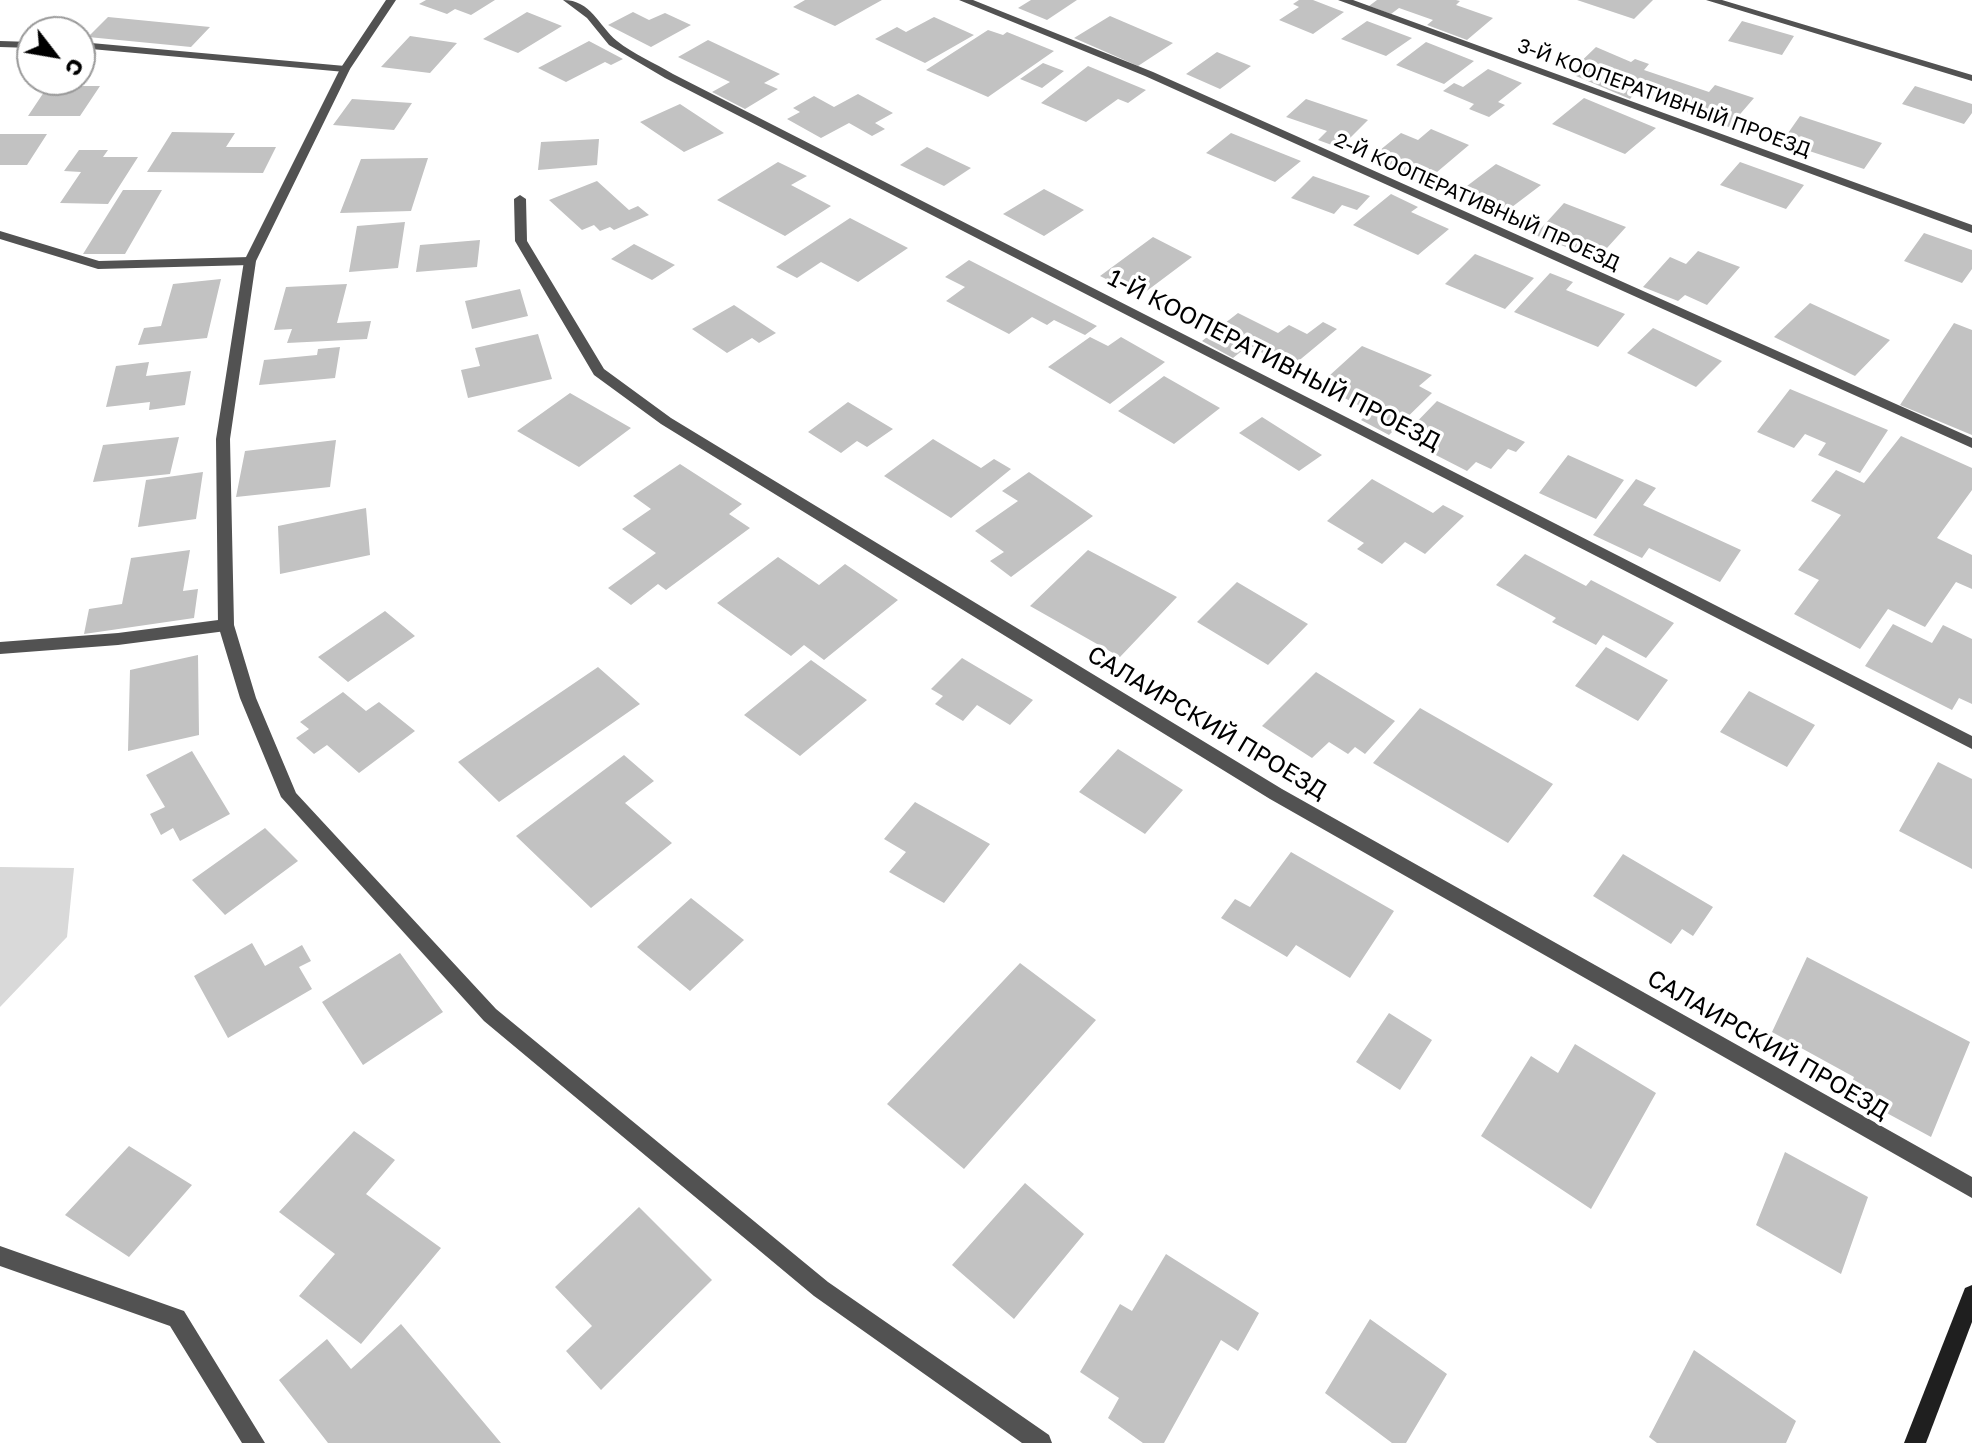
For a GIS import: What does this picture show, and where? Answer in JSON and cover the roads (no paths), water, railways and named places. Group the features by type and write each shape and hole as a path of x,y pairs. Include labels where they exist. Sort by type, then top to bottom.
{"street":[{"path":"391,0 345,69 250,261 223,439 226,625 248,698 289,797 490,1015 821,1289 1041,1443"},
{"name":"1-Й КООПЕРАТИВНЫЙ ПРОЕЗД","path":"568,0 591,16 613,43 669,76 1972,743"},
{"name":"2-Й КООПЕРАТИВНЫЙ ПРОЕЗД","path":"964,0 1149,74 1972,443"},
{"name":"3-Й КООПЕРАТИВНЫЙ ПРОЕЗД","path":"1343,0 1972,229"},
{"path":"1711,0 1972,78"},
{"path":"96,46 345,69"},
{"name":"САЛАИРСКИЙ ПРОЕЗД","path":"520,199 521,241 599,372 666,421 1276,794 1972,1188"},
{"path":"0,235 98,265 250,261"},
{"path":"0,648 118,639 226,625"},
{"path":"0,1256 177,1318 254,1443"},
{"path":"1915,1443 1972,1295"}]}
